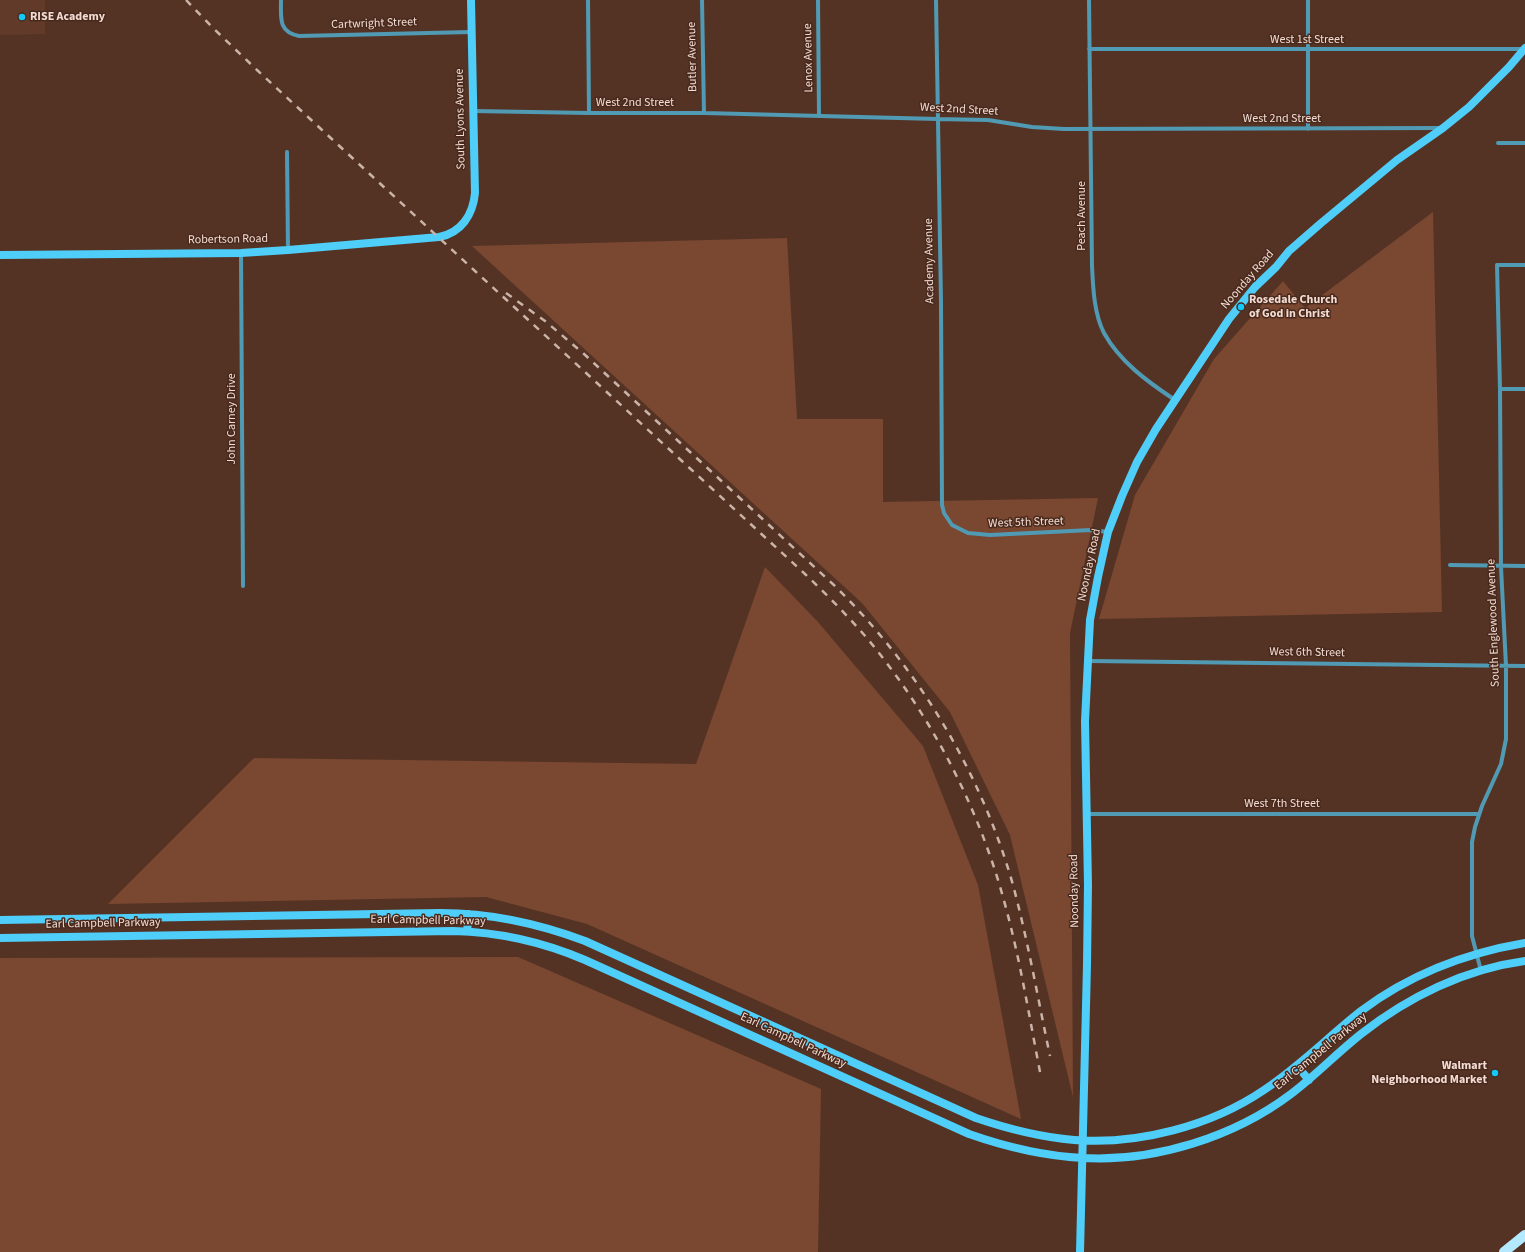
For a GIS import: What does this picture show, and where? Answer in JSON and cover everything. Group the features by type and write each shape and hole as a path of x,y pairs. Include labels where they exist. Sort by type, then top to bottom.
{"main road":[{"name":"South Lyons Avenue","path":"454,231 467,219 474,201 471,0"},
{"name":"Noonday Road","path":"1080,1252 1084,1140 1088,885 1085,721 1090,620 1108,532 1137,462 1156,429 1229,319 1255,287 1276,267 1289,251 1320,224 1397,160 1443,128 1469,107 1509,67 1524,48"},
{"name":"Robertson Road","path":"0,255 241,253 439,237 454,231"},
{"name":"Earl Campbell Parkway","path":"0,920 469,914 506,918 562,932 585,941 976,1118 1032,1134 1060,1139 1084,1140 1106,1140 1150,1135 1198,1123 1225,1112 1252,1098 1297,1066 1350,1020 1375,1002 1426,973 1476,954 1525,943"},
{"path":"467,931 469,914"},
{"name":"Earl Campbell Parkway","path":"0,938 467,931 488,933 531,941 573,955 969,1134 997,1144 1027,1151 1083,1158 1112,1158 1145,1154 1196,1142 1222,1132 1260,1114 1280,1102 1309,1080 1360,1034 1420,995 1442,985 1496,967 1525,961"},
{"path":"1297,1066 1309,1080"},
{"path":"1504,1252 1525,1235"}],"street":[{"name":"Cartwright Street","path":"281,0 282,24 286,31 292,35 472,32"},
{"path":"588,0 589,113"},
{"name":"Butler Avenue","path":"702,0 704,113"},
{"name":"Lenox Avenue","path":"818,0 819,116"},
{"name":"Academy Avenue","path":"936,0 942,302 942,505 948,521"},
{"name":"Peach Avenue","path":"1089,0 1093,287 1096,310 1103,331 1123,358 1139,374 1175,400"},
{"path":"1308,0 1308,129"},
{"name":"West 1st Street","path":"1089,49 1308,50 1524,48"},
{"name":"West 2nd Street","path":"473,111 704,113 988,120 1032,127 1308,129 1443,128"},
{"path":"1498,143 1525,142"},
{"path":"287,152 288,250"},
{"name":"John Carney Drive","path":"241,253 244,586"},
{"name":"South Englewood Avenue","path":"1482,972 1473,944 1472,930 1473,835 1479,814 1499,771 1504,755 1506,739 1506,666 1502,567 1497,265 1525,265"},
{"path":"1500,389 1525,389"},
{"name":"West 5th Street","path":"948,521 952,525 968,533 990,535 1091,530 1108,532"},
{"path":"1450,565 1502,567 1525,566"},
{"name":"West 6th Street","path":"1089,661 1525,666"},
{"name":"West 7th Street","path":"1086,814 1479,814"}],"shaded area":[{"name":"RISE Academy","path":"0,0 45,0 45,34 0,35"},
{"path":"1433,212 1442,612 1099,619 1135,495 1214,359 1283,281 1305,308"},
{"path":"787,238 797,419 883,419 883,502 1098,498 1070,633 1073,1097 1010,835 950,712 862,603 472,246"},
{"path":"765,567 818,622 923,746 978,885 1021,1119 587,924 486,897 108,904 254,758 696,764"},
{"path":"518,957 821,1089 818,1252 0,1252 0,958"}],"railway":[{"path":"186,0 257,70 805,574 866,637 890,667 932,731 951,765 968,800 982,835 1006,908 1021,971 1041,1077"},
{"path":"506,293 545,321 583,353 835,586 893,651 919,687 965,762 1000,843 1018,906 1050,1056"}],"place":[{"name":"RISE Academy","path":"22,17"},
{"name":"Rosedale Church of God in Christ","path":"1241,307"},
{"name":"Walmart Neighborhood Market","path":"1495,1073"}]}
